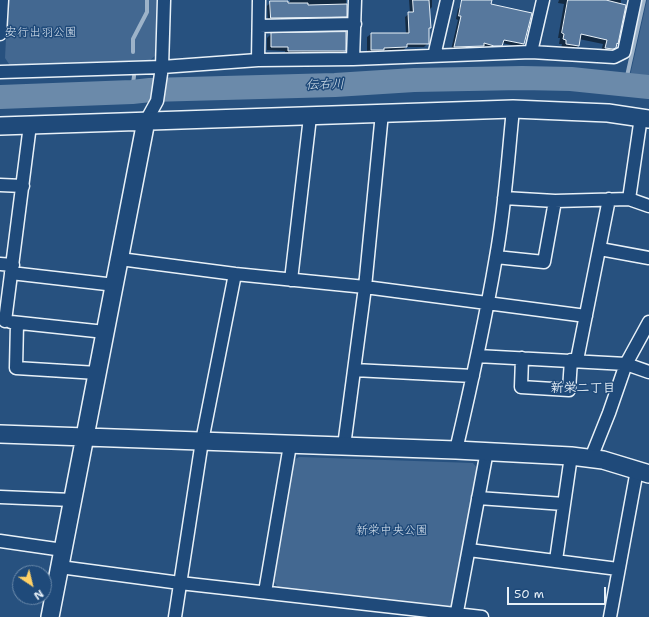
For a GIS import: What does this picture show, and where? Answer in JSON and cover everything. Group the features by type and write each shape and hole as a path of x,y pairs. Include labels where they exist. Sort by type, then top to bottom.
{"street":[{"path":"0,34 2,0"},
{"path":"50,617 146,121 157,101 162,67 164,0"},
{"path":"258,60 259,0"},
{"path":"354,59 355,0"},
{"path":"434,56 447,0"},
{"path":"531,52 542,0"},
{"path":"0,72 162,67 258,60 354,59 531,52 614,57 624,52 635,0"},
{"path":"259,26 355,24"},
{"path":"456,450 473,376 496,257 504,198 513,109"},
{"path":"0,126 310,117 513,109 608,113 645,118 628,199"},
{"path":"344,446 365,287 382,113"},
{"path":"291,280 310,117"},
{"path":"30,125 12,269 3,321 105,332"},
{"path":"0,185 23,186"},
{"path":"504,198 555,201 628,199 649,206"},
{"path":"522,358 521,387 569,390 574,360 586,316 609,199"},
{"path":"496,257 544,262 555,201"},
{"path":"600,249 649,258"},
{"path":"120,259 235,274 365,287 586,316"},
{"path":"0,264 12,269 115,285"},
{"path":"175,617 202,441 235,274"},
{"path":"591,458 626,364 649,322"},
{"path":"18,323 16,368 97,373"},
{"path":"477,356 574,360 626,364 649,372"},
{"path":"354,370 473,376"},
{"path":"0,434 487,451 571,456 604,460 643,472 618,569 610,617"},
{"path":"265,592 290,445"},
{"path":"457,615 487,451"},
{"path":"556,560 571,456"},
{"path":"0,497 72,500"},
{"path":"478,498 564,504"},
{"path":"0,541 64,550"},
{"path":"469,550 618,569"},
{"path":"60,567 265,592 378,611 482,617"}],"green space":[{"name":"安行出羽公園","path":"8,0 158,0 157,54 148,62 11,67 5,58"},
{"path":"647,0 649,0 649,76 630,76"},
{"name":"新栄中央公園","path":"299,457 473,463 477,468 453,604 447,609 278,587 273,581 294,460"}],"building":[{"path":"413,0 429,0 431,28 429,28 429,44 407,44 407,47 371,50 371,33 409,33 408,12 413,12"},
{"path":"462,0 492,0 491,4 532,13 524,44 504,40 502,46 494,46 484,43 484,46 454,47 461,16 459,16"},
{"path":"568,0 606,0 626,5 616,48 605,48 607,40 581,34 579,46 566,44 566,40 563,39 564,34 562,33"},
{"path":"270,1 308,3 308,5 347,4 347,17 271,18"},
{"path":"346,32 346,51 288,51 288,47 271,47 271,33"}],"waterway":[{"path":"133,52 133,39 147,12 147,0"},
{"path":"625,85 644,0"},
{"path":"132,92 134,76"},
{"name":"伝右川","path":"0,97 150,90 335,85 414,80 522,78 571,79 649,87"}],"district":[{"name":"新栄二丁目","path":"583,389"}]}
